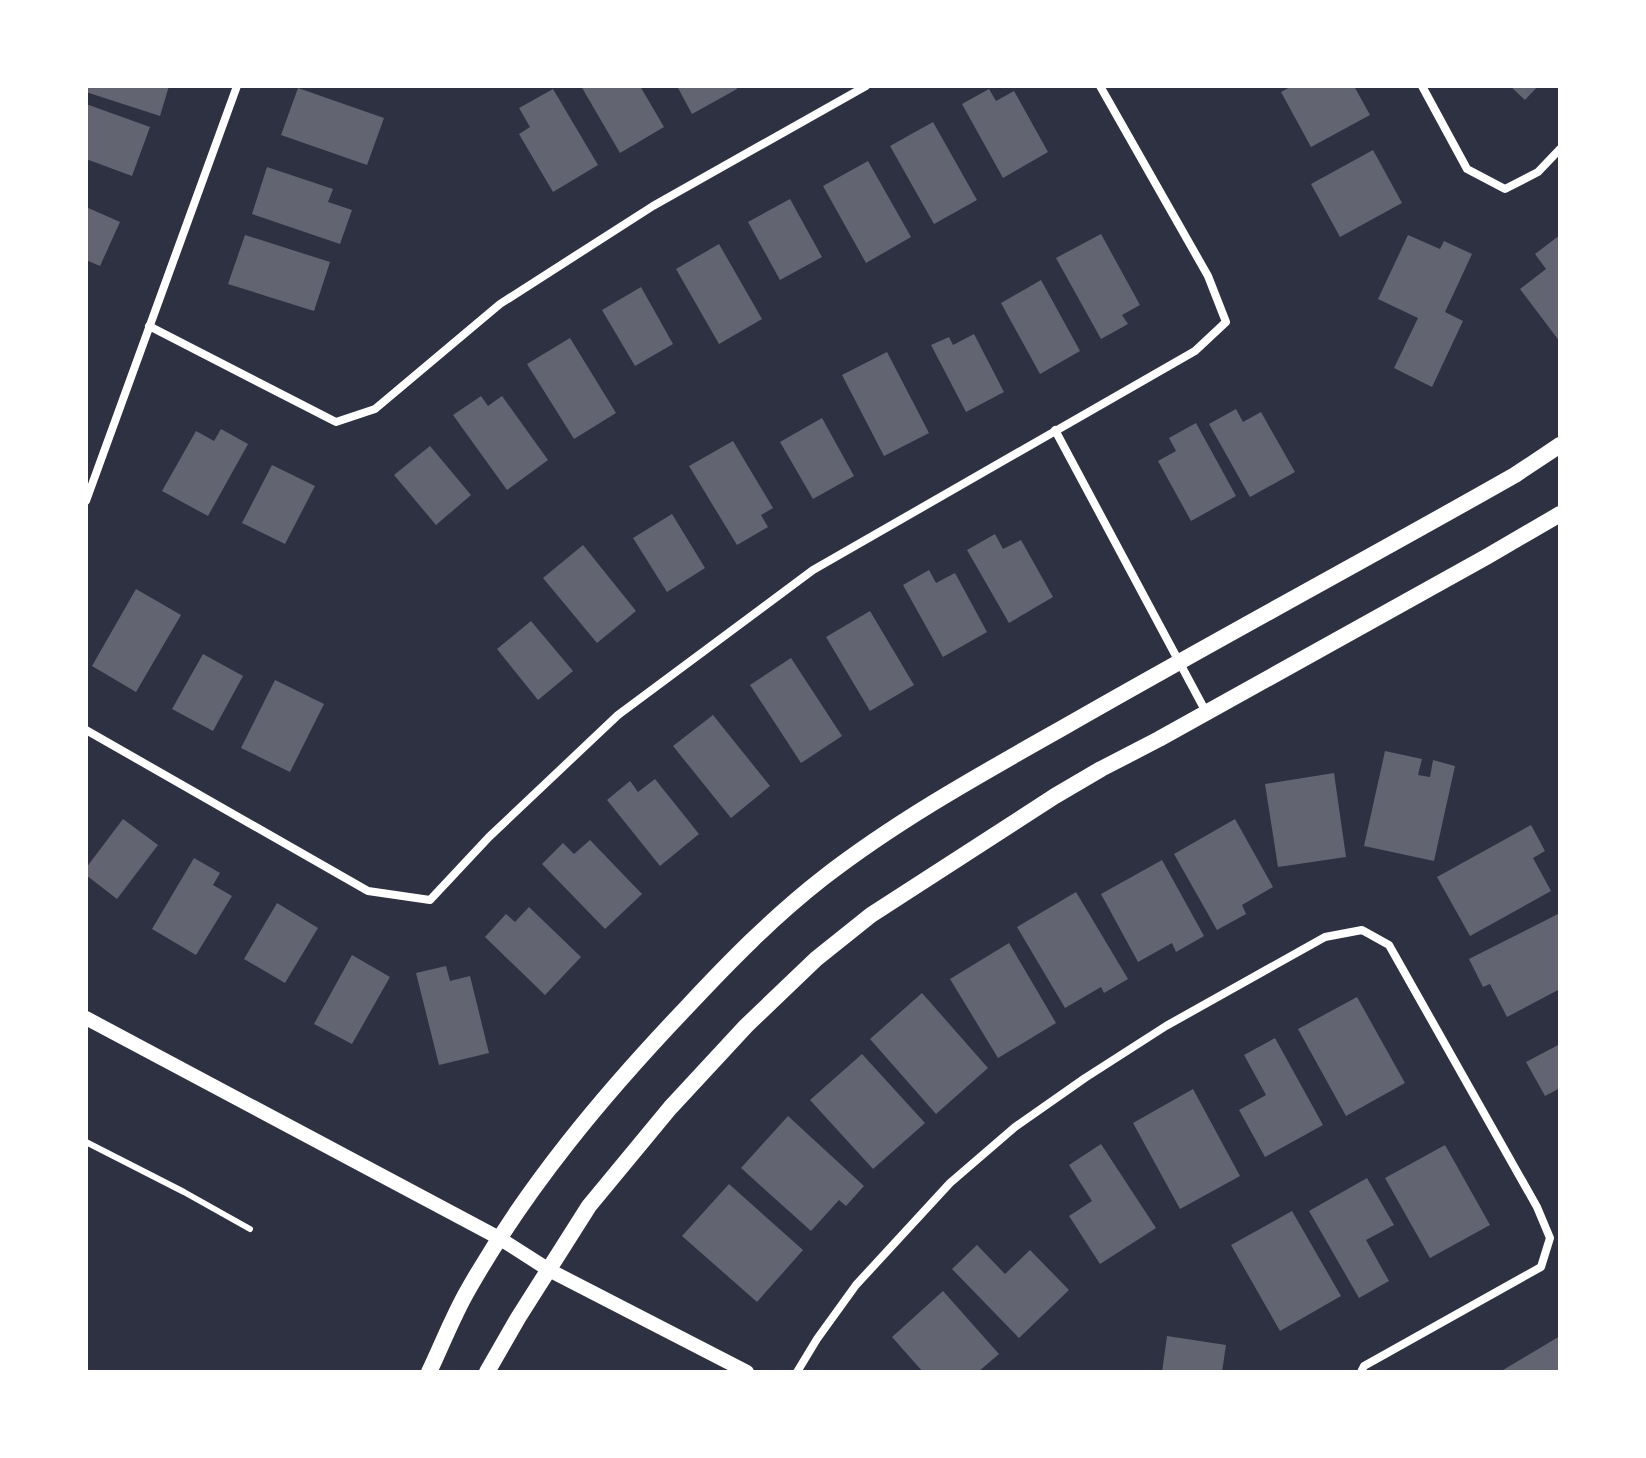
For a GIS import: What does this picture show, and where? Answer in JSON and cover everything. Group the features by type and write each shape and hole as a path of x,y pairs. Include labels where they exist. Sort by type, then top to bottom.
{"main road":[{"path":"429,1372 466,1293 499,1238 612,1087 742,949 821,879 894,826 1178,661 1515,475 1560,445"},
{"path":"487,1372 589,1206 670,1108 746,1026 816,959 871,915 1055,796 1560,514"}],"street":[{"path":"86,501 237,86"},
{"path":"149,326 336,422 375,409 500,304 653,206 866,86"},
{"path":"86,730 368,891 430,900 489,837 618,715 813,570 1195,351 1226,322 1208,276 1100,86"},
{"path":"1422,86 1467,169 1505,189 1538,172 1560,149"},
{"path":"1055,430 1206,712"},
{"path":"797,1372 856,1285 950,1183 1015,1127 1166,1026 1325,937 1362,930 1389,945 1537,1207 1550,1238 1541,1267 1364,1366 1361,1372"},
{"path":"86,1018 499,1238 549,1270 747,1372"}],"lane":[{"path":"86,1142 250,1229"}],"building":[{"path":"86,86 169,86 160,116 86,92"},
{"path":"581,86 640,86 664,127 620,153"},
{"path":"677,86 736,86 737,89 692,114"},
{"path":"1292,86 1354,86 1370,115 1311,147 1281,92"},
{"path":"1510,86 1538,86 1525,100"},
{"path":"298,88 384,118 367,165 281,135"},
{"path":"553,89 598,165 553,192 519,134 530,127 519,108"},
{"path":"989,89 996,101 1014,91 1048,152 1003,178 962,104"},
{"path":"86,104 150,127 132,176 86,159"},
{"path":"933,122 977,200 934,224 890,146"},
{"path":"1373,150 1402,203 1340,237 1311,184"},
{"path":"868,161 911,237 866,263 823,186"},
{"path":"267,167 333,189 328,202 352,210 340,244 252,214"},
{"path":"790,199 822,257 780,280 748,222"},
{"path":"86,207 120,222 100,266 86,260"},
{"path":"1101,234 1140,305 1122,315 1128,324 1101,339 1056,258"},
{"path":"245,235 330,262 314,311 228,284"},
{"path":"1408,235 1440,249 1444,241 1472,254 1445,312 1463,321 1432,387 1394,368 1418,318 1378,299"},
{"path":"1560,235 1560,342 1520,289 1546,269 1535,254"},
{"path":"719,244 762,319 719,344 676,269"},
{"path":"1041,280 1080,351 1040,374 1001,303"},
{"path":"641,287 673,344 635,366 602,310"},
{"path":"974,334 1004,392 966,412 931,345 949,337 953,345"},
{"path":"570,338 616,413 574,439 527,364"},
{"path":"887,352 929,433 884,456 842,375"},
{"path":"481,396 488,406 502,396 548,460 507,490 453,415"},
{"path":"1236,409 1243,422 1261,412 1295,472 1250,497 1209,424"},
{"path":"822,418 854,476 813,499 780,442"},
{"path":"1196,423 1236,496 1191,521 1158,461 1176,451 1169,438"},
{"path":"221,429 248,444 208,516 162,491 196,431 214,441"},
{"path":"733,441 773,508 761,515 768,527 737,545 689,466"},
{"path":"430,446 471,495 436,525 394,475"},
{"path":"272,465 315,486 285,544 242,523"},
{"path":"672,514 705,568 667,592 633,538"},
{"path":"995,534 1003,549 1021,540 1053,597 1009,623 967,550"},
{"path":"583,545 636,611 597,643 543,578"},
{"path":"929,570 936,583 955,573 987,632 943,657 903,585"},
{"path":"136,589 181,615 136,692 92,666"},
{"path":"870,611 914,685 870,711 826,637"},
{"path":"531,621 573,671 538,700 497,649"},
{"path":"203,654 243,676 213,731 172,709"},
{"path":"791,658 842,736 801,763 750,685"},
{"path":"275,680 324,704 290,772 241,748"},
{"path":"713,715 770,786 731,818 673,746"},
{"path":"1385,751 1422,759 1418,775 1430,777 1433,760 1455,766 1434,861 1364,846"},
{"path":"1334,773 1346,857 1278,867 1265,784"},
{"path":"655,779 699,834 660,866 607,800 630,781 638,792"},
{"path":"123,819 158,845 117,899 86,875 86,868"},
{"path":"1235,819 1273,887 1242,905 1246,914 1217,930 1174,854"},
{"path":"1531,825 1545,851 1533,858 1551,891 1470,936 1437,877"},
{"path":"590,840 642,894 605,929 542,864 563,843 574,854"},
{"path":"194,858 220,873 213,885 232,896 196,955 152,929"},
{"path":"1162,860 1204,936 1176,952 1172,943 1138,962 1101,894"},
{"path":"1076,892 1128,979 1104,993 1101,987 1065,1008 1017,927"},
{"path":"277,903 318,928 285,983 244,959"},
{"path":"529,907 581,957 545,995 485,937 506,914 515,922"},
{"path":"1560,913 1560,989 1507,1017 1490,984 1483,987 1469,959"},
{"path":"1009,943 1056,1023 998,1058 950,979"},
{"path":"352,955 390,977 352,1044 314,1024"},
{"path":"446,966 450,981 470,976 489,1053 439,1065 416,973"},
{"path":"922,993 988,1068 936,1114 870,1039"},
{"path":"1357,997 1405,1083 1346,1116 1298,1029"},
{"path":"1275,1038 1323,1125 1265,1157 1239,1110 1266,1095 1244,1055"},
{"path":"1560,1044 1560,1088 1545,1096 1526,1062"},
{"path":"862,1054 925,1123 873,1169 810,1100"},
{"path":"1193,1089 1240,1176 1180,1209 1133,1123"},
{"path":"788,1116 864,1186 846,1206 839,1200 811,1231 741,1168"},
{"path":"1101,1144 1156,1228 1100,1264 1069,1216 1092,1201 1069,1165"},
{"path":"1445,1145 1490,1225 1430,1258 1385,1178"},
{"path":"1367,1178 1394,1225 1366,1240 1389,1281 1359,1298 1309,1211"},
{"path":"729,1184 803,1250 757,1302 682,1236"},
{"path":"1292,1211 1341,1296 1280,1331 1231,1245"},
{"path":"977,1245 1005,1274 1030,1250 1069,1290 1019,1338 952,1269"},
{"path":"943,1291 999,1354 978,1372 923,1372 892,1337"},
{"path":"1167,1336 1226,1345 1222,1372 1162,1372"},
{"path":"1560,1336 1560,1372 1504,1372 1503,1370"}]}
